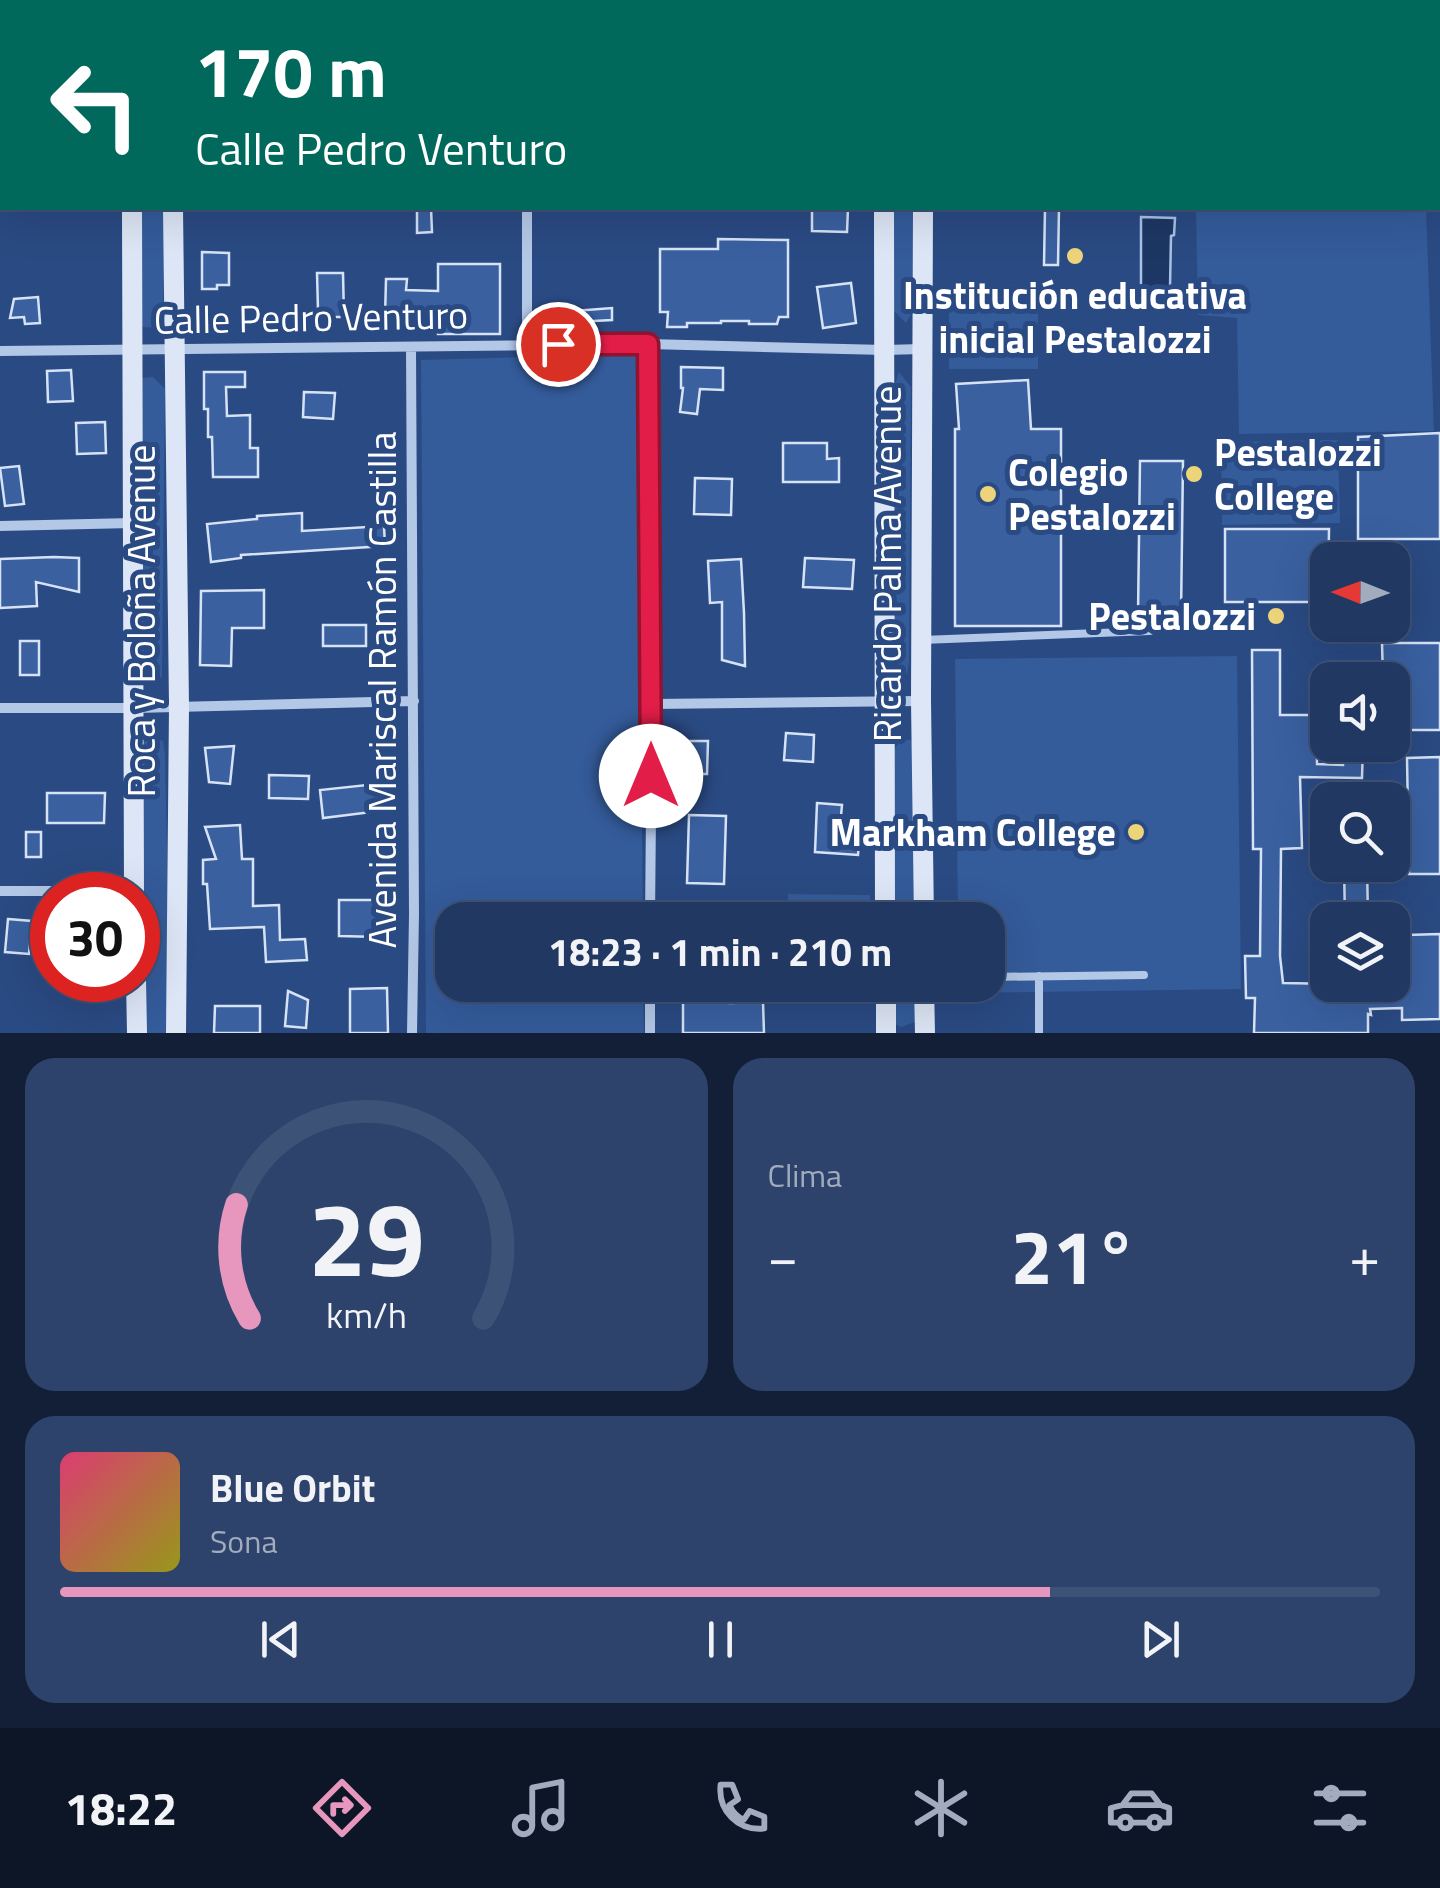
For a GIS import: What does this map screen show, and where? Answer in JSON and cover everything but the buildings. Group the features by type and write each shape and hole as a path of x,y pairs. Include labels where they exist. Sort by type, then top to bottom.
{"main road":[{"name":"Roca y Boloña Avenue","path":"132,210 134,872"},
{"name":"Roca y Boloña Avenue","path":"173,210 178,706 176,1033"},
{"name":"Ricardo Palma Avenue","path":"884,210 885,902"},
{"name":"Ricardo Palma Avenue","path":"923,210 924,902"},
{"path":"136,1002 137,1033"},
{"path":"886,1002 886,1033"},
{"path":"924,1002 924,1033"}],"street":[{"path":"526,210 527,344"},
{"name":"Calle Pedro Venturo","path":"0,351 527,344 923,349"},
{"path":"648,344 650,902"},
{"name":"Avenida Mariscal Ramón Castilla","path":"411,347 412,1033"},
{"path":"0,526 133,523"},
{"path":"652,704 921,700"},
{"path":"0,708 414,701"},
{"path":"0,891 30,891"},
{"path":"650,1002 650,1033"}],"lane":[{"path":"922,640 1150,631 1165,625"},
{"path":"1005,976 1144,975"},
{"path":"1039,976 1039,1033"}],"shaded area":[{"path":"140,210 165,210 163,328 141,327"},
{"path":"893,210 913,210 914,309 906,323 893,310"},
{"path":"1196,210 1426,210 1434,431 1239,434 1237,318 1198,315"},
{"path":"1141,217 1175,218 1170,288 1166,294 1141,291"},
{"path":"949,285 1038,285 1038,369 949,369"},
{"path":"637,354 643,902 435,902 435,1002 643,1002 644,1033 426,1033 421,360"},
{"path":"899,372 911,387 907,674 893,660 893,390"},
{"path":"153,377 165,389 162,677 151,684 139,677 142,378"},
{"path":"1338,440 1340,523 1222,525 1221,442"},
{"path":"1237,656 1241,989 1005,992 1005,902 958,902 955,659"},
{"path":"152,737 163,741 165,755 171,1033 144,1033 144,1002 160,1002 160,872 143,872 144,742"},
{"path":"902,739 915,744 916,902 893,902 895,748"},
{"path":"788,894 870,895 870,902 788,902"},
{"path":"894,1002 916,1002 915,1022 901,1027 895,1024"}],"place":[{"name":"Institución educativa inicial Pestalozzi","path":"1075,256"},
{"name":"Pestalozzi College","path":"1194,474"},
{"name":"Colegio Pestalozzi","path":"988,494"},
{"name":"Pestalozzi","path":"1276,616"},
{"name":"Markham College","path":"1136,832"}],"route":[{"path":"558,344 648,344 651,776"}]}
